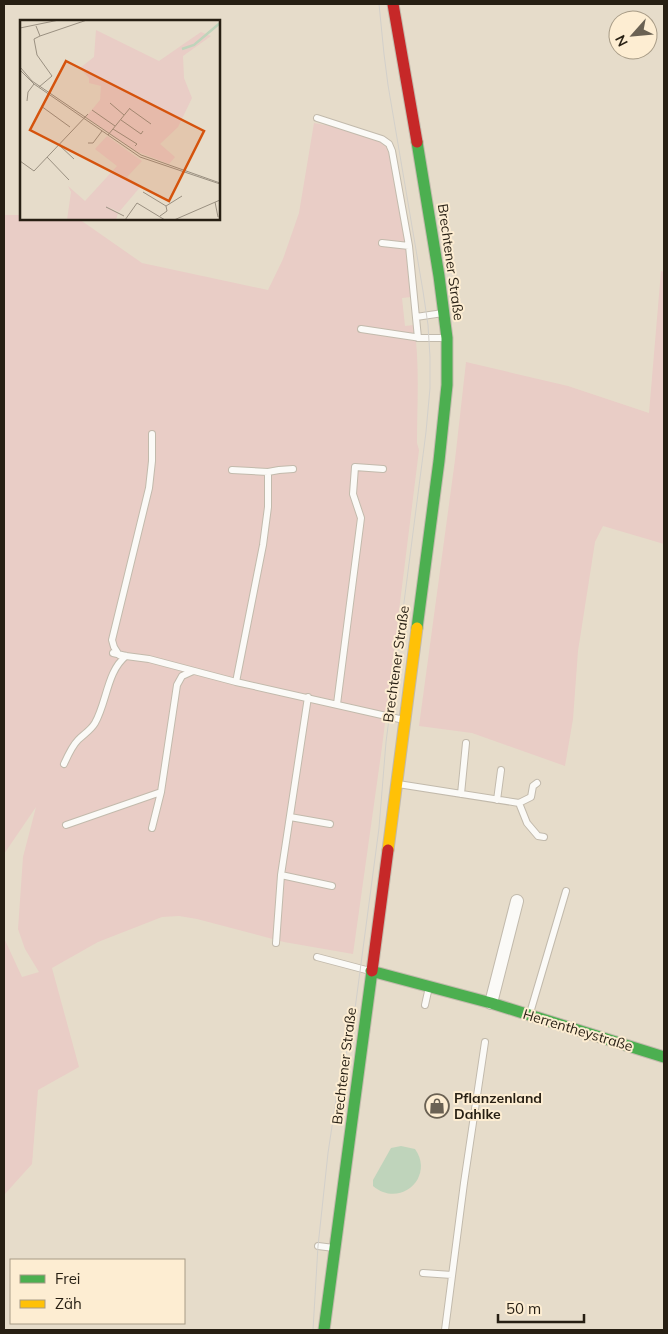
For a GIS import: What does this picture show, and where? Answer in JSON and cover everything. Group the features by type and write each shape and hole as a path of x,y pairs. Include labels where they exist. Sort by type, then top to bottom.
{"main road":[{"name":"Brechtener Straße","path":"324,1330 438,461 446,385 447,338 439,276 393,4"},
{"name":"Herrentheystraße","path":"371,972 530,1014 664,1057"}],"street":[{"path":"492,1003 517,901"}],"lane":[{"path":"317,118 382,139 389,144 392,151 409,246 418,338"},
{"path":"382,243 409,246"},
{"path":"416,317 444,313"},
{"path":"362,329 418,338 447,338"},
{"path":"64,764 77,741 94,725 114,669 120,661 120,655 114,647 112,640 148,488 152,461 152,434"},
{"path":"337,704 361,518 353,494 355,467 383,469"},
{"path":"232,470 268,472 293,469"},
{"path":"236,682 263,546 268,507 268,472"},
{"path":"120,655 149,659 236,682 404,720"},
{"path":"152,828 161,792 177,684 182,676 193,671"},
{"path":"276,943 281,875 308,697"},
{"path":"461,794 466,743"},
{"path":"497,800 501,770"},
{"path":"396,784 519,803 531,797 536,783"},
{"path":"66,825 161,792"},
{"path":"519,803 527,823 538,836 544,837"},
{"path":"290,817 330,824"},
{"path":"281,875 332,886"},
{"path":"530,1014 566,891"},
{"path":"317,957 371,972"},
{"path":"425,1006 429,987"},
{"path":"445,1330 485,1042"},
{"path":"318,1246 336,1248"},
{"path":"423,1273 452,1275"}],"shaded area":[{"path":"333,120 386,139 407,251 411,297 402,298 405,326 414,325 418,369 417,443 419,450 382,747 353,954 284,942 179,916 162,917 98,942 52,968 79,1067 38,1090 32,1164 4,1195 4,938 22,977 39,972 25,949 18,929 23,857 36,807 4,854 4,215 20,215 20,220 80,220 142,263 268,290 283,259 299,213 314,123 331,126"},
{"path":"661,271 664,272 664,544 603,526 595,542 578,651 573,719 565,766 472,733 419,726 455,460 466,362 568,386 649,413"},
{"path":"401,1146 415,1149 420,1160 421,1170 418,1179 412,1187 403,1192 394,1194 383,1192 373,1186 373,1180 391,1148"}],"tram line":[{"path":"313,1330 318,1246 328,1153 337,1093 355,1009 379,828 386,742 430,388 428,325 388,85 379,4"}],"traffic: fast":[{"path":"417,142 447,338 447,385 417,628"},
{"path":"371,971 491,1003 664,1057"},
{"path":"324,1330 372,971"}],"traffic: slow":[{"path":"388,850 417,628"}],"traffic: jam":[{"path":"393,4 417,142"},
{"path":"372,971 388,850"}],"place":[{"name":"Pflanzenland Dahlke","path":"437,1106"}]}
